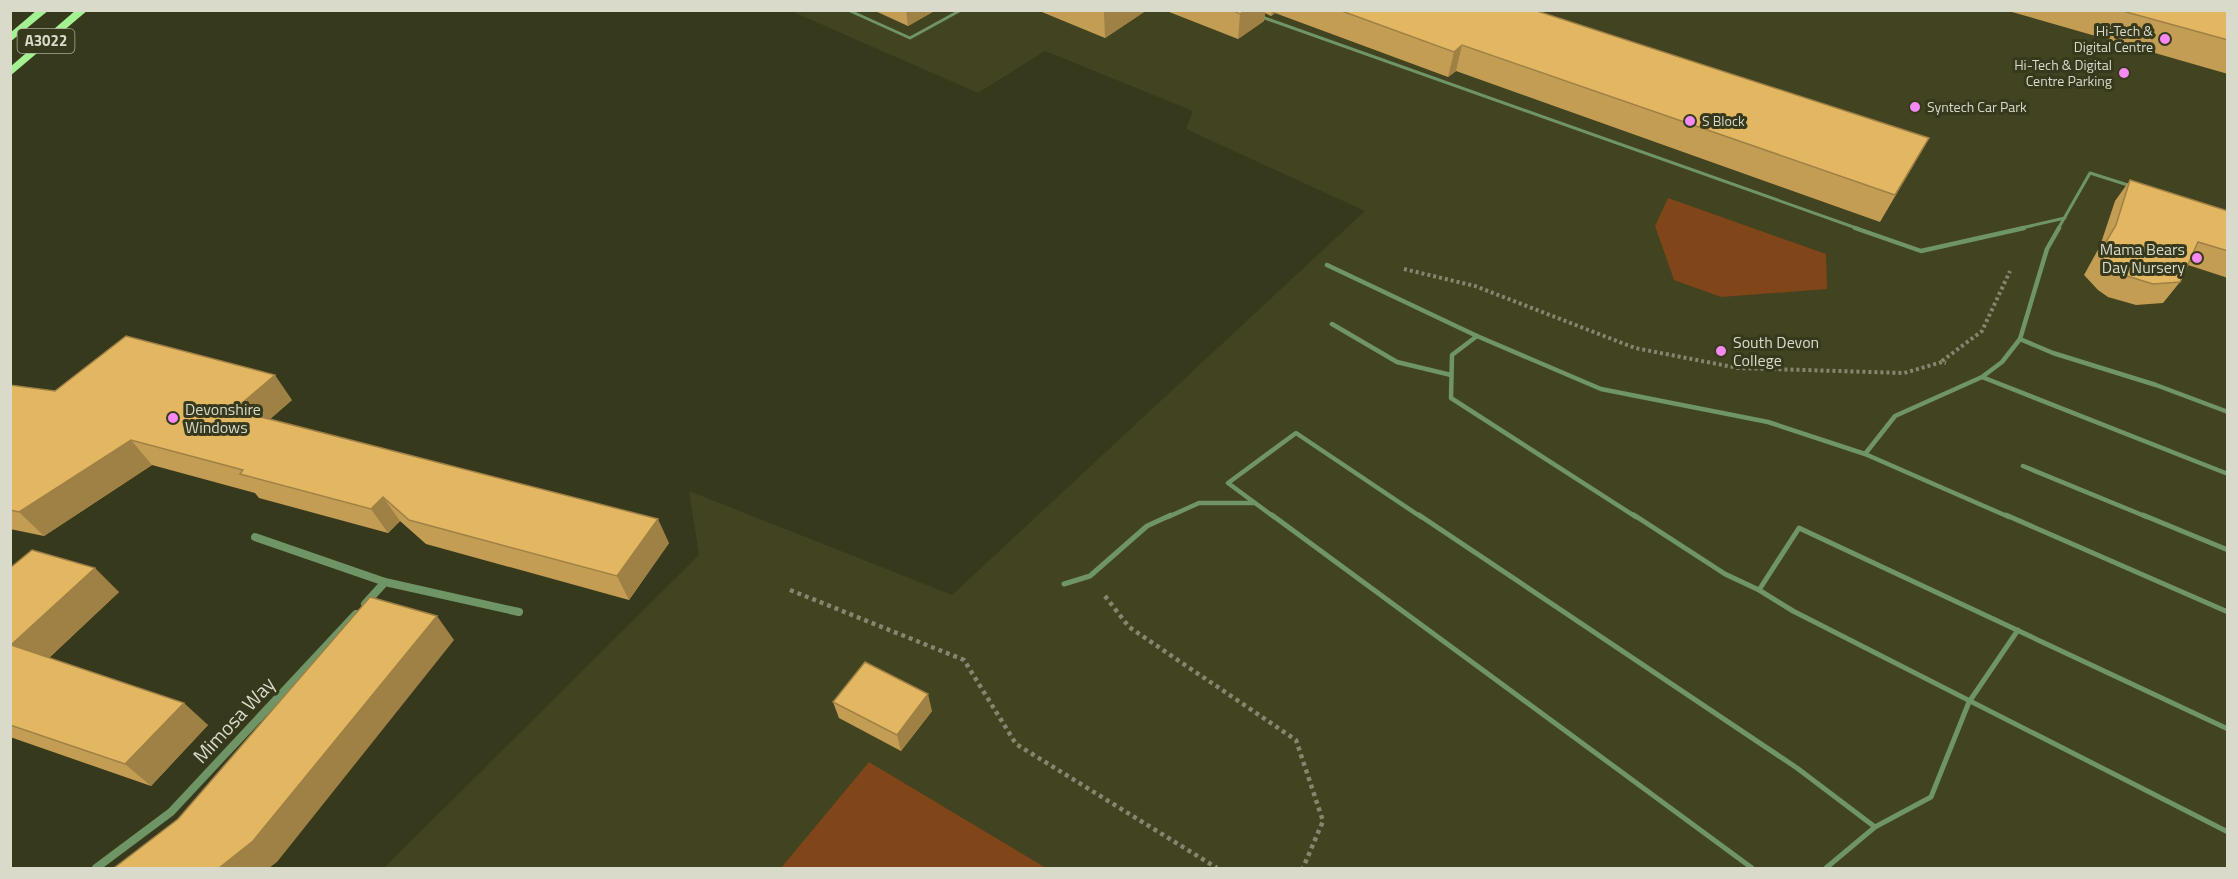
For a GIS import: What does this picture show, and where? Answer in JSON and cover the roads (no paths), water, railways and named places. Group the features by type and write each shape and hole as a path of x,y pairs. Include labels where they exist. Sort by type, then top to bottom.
{"main road":[{"name":"A3022","path":"10,39 44,10"},
{"name":"A3022","path":"10,73 82,10"}],"street":[{"path":"255,537 385,582 519,612"},
{"name":"Mimosa Way","path":"96,868 171,812 385,582"}],"lane":[{"path":"848,10 910,38 961,10"},
{"path":"1254,14 1921,251 2065,218"},
{"path":"1865,454 1895,416 1982,377 2002,362 2020,339 2048,249 2090,173 2132,187"},
{"path":"1327,265 1477,336 1601,389 1768,422 1865,454 2228,612"},
{"path":"1332,324 1397,362 1451,375"},
{"path":"1477,336 1452,355 1451,398 1725,574 1969,702 2228,832"},
{"path":"2020,339 2053,353 2156,385 2228,412"},
{"path":"1982,377 2228,474"},
{"path":"1752,868 1228,483 1296,433 1797,768 1875,827"},
{"path":"2023,466 2228,550"},
{"path":"1064,584 1090,576 1147,526 1199,502 1255,503"},
{"path":"1759,590 1799,528 2228,729"},
{"path":"1826,868 1875,827 1930,798 1969,702 2018,630"}],"place":[{"name":"Hi-Tech & Digital Centre","path":"2165,39"},
{"name":"Hi-Tech & Digital Centre Parking","path":"2124,73"},
{"name":"Syntech Car Park","path":"1915,107"},
{"name":"S Block","path":"1690,121"},
{"name":"Mama Bears Day Nursery","path":"2197,258"},
{"name":"South Devon College","path":"1721,351"},
{"name":"Devonshire Windows","path":"173,418"}]}
